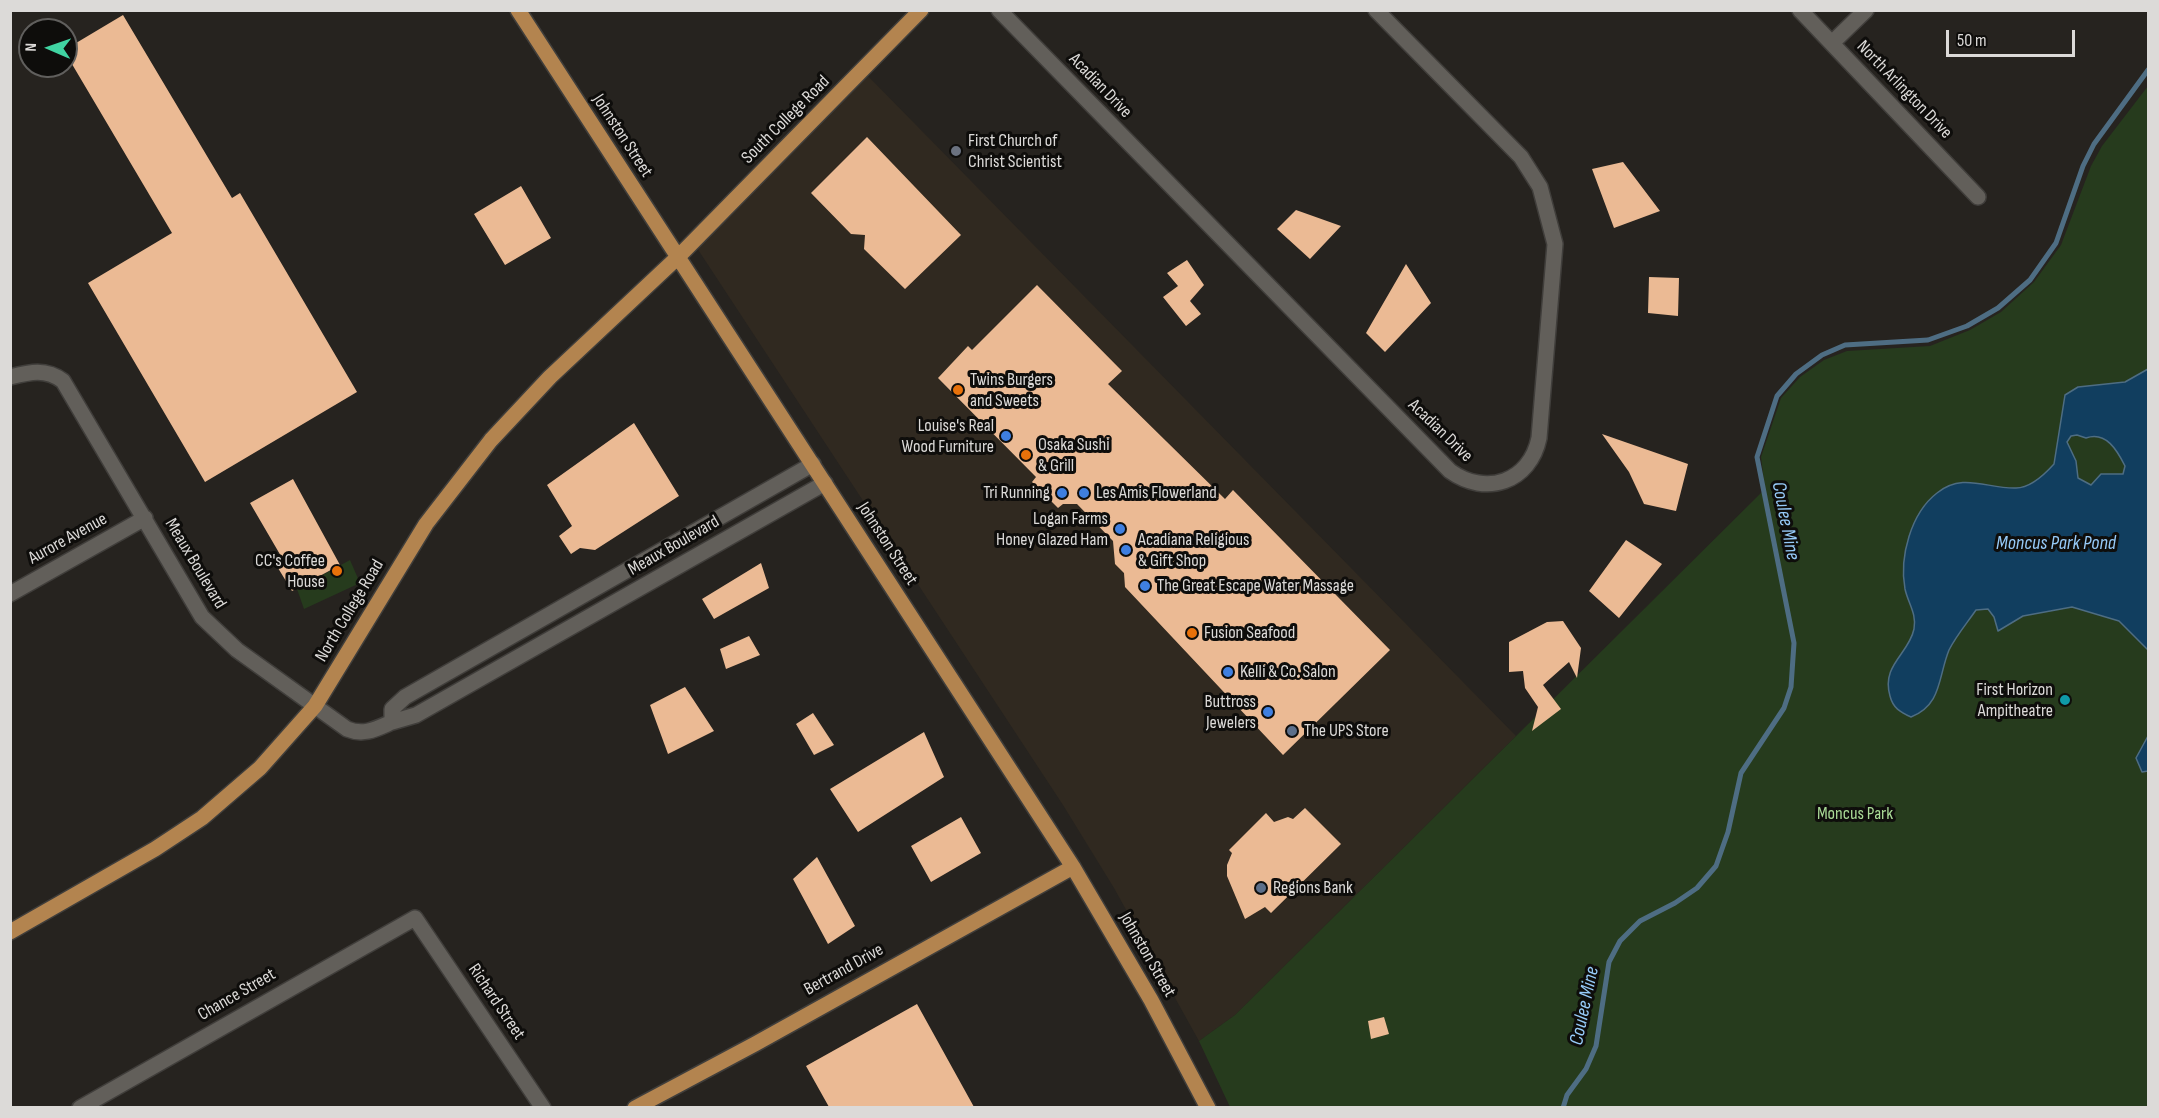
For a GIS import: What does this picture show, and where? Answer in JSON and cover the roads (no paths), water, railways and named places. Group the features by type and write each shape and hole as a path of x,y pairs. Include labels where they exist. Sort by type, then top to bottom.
{"main road":[{"name":"Johnston Street","path":"518,10 587,121 679,256 1073,867 1151,1000 1208,1107"},
{"name":"South College Road","path":"679,256 921,10"},
{"name":"North College Road","path":"10,932 155,849 202,818 260,768 315,706 420,533 454,484 491,440 550,377 679,256"},
{"name":"Bertrand Drive","path":"634,1107 755,1044 1073,867"}],"street":[{"name":"Acadian Drive","path":"999,10 1450,471 1461,479 1478,484 1496,483 1524,470 1537,449 1555,244 1550,218 1540,187 1521,157 1376,10"},
{"name":"North Arlington Drive","path":"1800,10 1978,197"},
{"path":"1832,43 1866,10"},
{"name":"Meaux Boulevard","path":"10,376 47,372 63,381 183,588 213,629 237,650 315,706 356,732 376,729 416,716 825,483"},
{"name":"Meaux Boulevard","path":"392,722 392,710 405,697 813,464"},
{"name":"Aurore Avenue","path":"10,594 145,519"},
{"path":"531,624 543,643"},
{"name":"Chance Street","path":"80,1107 416,918"},
{"name":"Richard Street","path":"416,918 543,1107"}],"water":[{"name":"Moncus Park Pond","path":"2148,369 2148,650 2119,621 2072,607 2023,616 1998,631 1994,617 1988,609 1976,610 1949,650 1934,698 1921,712 1911,717 1900,711 1891,700 1888,685 1892,668 1907,646 1915,624 1905,589 1904,563 1909,536 1920,512 1937,493 1956,484 1966,482 2016,488 2032,483 2054,464 2065,395 2078,387 2125,382","holes":["2071,436 2099,437 2110,443 2125,466 2123,474 2101,474 2091,485 2078,478 2076,461 2067,442"]},
{"path":"2148,736 2148,771 2142,772 2136,758"}],"waterway":[{"name":"Coulee Mine","path":"1563,1108 1567,1095 1586,1069 1596,1046 1609,962 1620,941 1640,921 1675,903 1697,888 1716,866 1728,832 1741,773 1784,708 1791,687 1794,643 1757,457 1777,396 1796,374 1822,355 1845,345 1928,340 1967,326 1998,308 2030,280 2056,243 2083,166 2094,144 2148,70"}],"place":[{"name":"First Church of Christ Scientist","path":"956,151"},
{"name":"Twins Burgers and Sweets","path":"958,390"},
{"name":"Louise's Real Wood Furniture","path":"1006,436"},
{"name":"Osaka Sushi & Grill","path":"1026,455"},
{"name":"Tri Running","path":"1062,493"},
{"name":"Les Amis Flowerland","path":"1084,493"},
{"name":"Logan Farms Honey Glazed Ham","path":"1120,529"},
{"name":"Acadiana Religious & Gift Shop","path":"1126,550"},
{"name":"CC's Coffee House","path":"337,571"},
{"name":"The Great Escape Water Massage","path":"1145,586"},
{"name":"Fusion Seafood","path":"1192,633"},
{"name":"Kelli & Co. Salon","path":"1228,672"},
{"name":"First Horizon Ampitheatre","path":"2065,700"},
{"name":"Buttross Jewelers","path":"1268,712"},
{"name":"The UPS Store","path":"1292,731"},
{"name":"Regions Bank","path":"1261,888"}],"park label":[{"name":"Moncus Park","path":"1855,814"}]}
